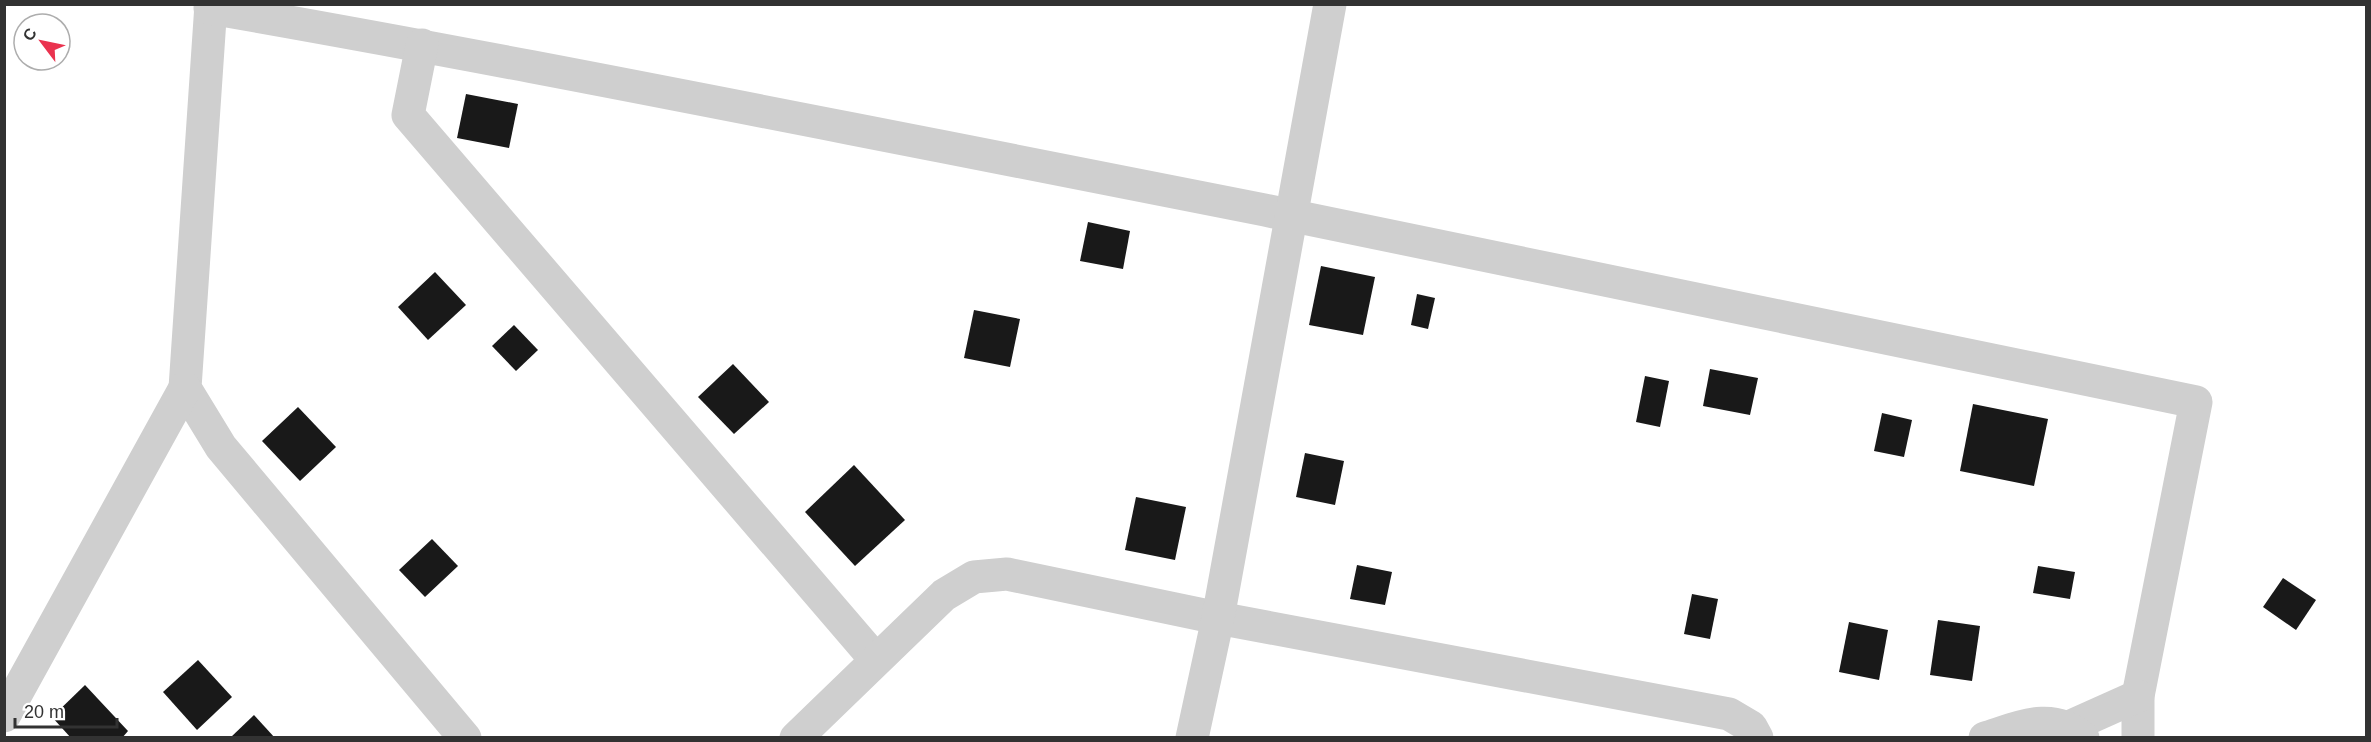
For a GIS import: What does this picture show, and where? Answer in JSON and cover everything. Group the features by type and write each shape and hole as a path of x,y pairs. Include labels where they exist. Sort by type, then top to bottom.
{"street":[{"path":"1192,738 1218,618 1330,4"},
{"path":"4,716 185,388 210,6 422,45 1292,215 1749,307 2196,402 2138,696 2138,738"},
{"path":"422,45 408,115 876,660"},
{"path":"185,388 220,447 465,738"},
{"path":"796,738 944,594 974,577 1007,574 1218,618 1729,714 1751,727 1757,738"},
{"path":"1985,738 2028,725 2051,723 2077,732 2138,696"}],"building":[{"path":"466,94 518,104 509,148 457,138"},
{"path":"1088,222 1130,231 1123,269 1080,261"},
{"path":"1321,266 1375,277 1363,335 1309,325"},
{"path":"435,272 466,305 428,340 398,307"},
{"path":"1417,294 1435,298 1428,329 1411,325"},
{"path":"974,310 1020,319 1010,367 964,358"},
{"path":"514,325 538,350 516,371 492,346"},
{"path":"733,364 769,402 734,434 698,397"},
{"path":"1710,369 1758,378 1750,415 1703,406"},
{"path":"1645,376 1669,381 1660,427 1636,422"},
{"path":"1973,404 2048,419 2034,486 1960,471"},
{"path":"298,407 336,447 300,481 262,441"},
{"path":"1882,413 1912,420 1904,457 1874,451"},
{"path":"1305,453 1344,461 1335,505 1296,497"},
{"path":"854,465 905,520 855,566 805,512"},
{"path":"1136,497 1186,507 1175,560 1125,550"},
{"path":"432,539 458,566 425,597 399,570"},
{"path":"1357,565 1392,572 1385,605 1350,599"},
{"path":"2038,566 2075,572 2070,599 2033,593"},
{"path":"2283,578 2316,600 2296,630 2263,607"},
{"path":"1692,594 1718,599 1710,639 1684,634"},
{"path":"1938,620 1980,626 1972,681 1930,675"},
{"path":"1849,622 1888,630 1879,680 1839,672"},
{"path":"198,660 232,697 197,730 163,692"},
{"path":"85,685 128,731 122,738 71,738 52,717"},
{"path":"254,715 275,738 230,738"}]}
